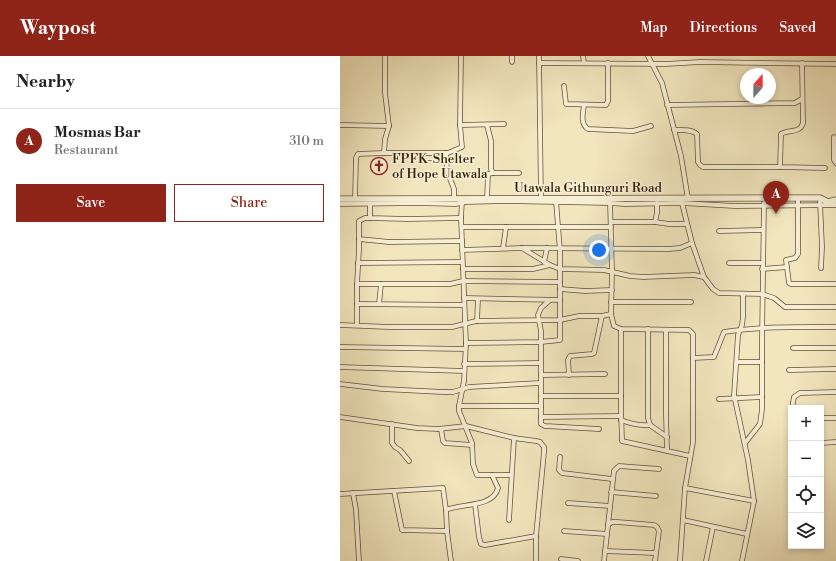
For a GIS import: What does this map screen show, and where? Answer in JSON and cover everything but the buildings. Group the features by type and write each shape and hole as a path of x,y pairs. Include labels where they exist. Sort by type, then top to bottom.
{"street":[{"path":"384,152 385,139 389,126 385,93 385,56"},
{"path":"355,199 357,156 363,153 446,153 453,152 462,147 460,125 461,56"},
{"path":"512,56 512,62"},
{"path":"539,56 541,198"},
{"path":"583,56 584,62"},
{"path":"648,56 662,83 681,156 688,199"},
{"path":"700,56 700,62"},
{"path":"777,56 777,62"},
{"path":"539,63 584,62 651,64 700,62 777,62 836,64"},
{"path":"564,86 566,104 606,105 608,63"},
{"path":"780,168 781,134 802,127 802,63"},
{"path":"667,105 795,103 802,99"},
{"path":"584,105 583,124 584,127 588,129 633,131 651,126"},
{"path":"460,125 504,124"},
{"path":"340,125 389,126"},
{"path":"487,125 491,141 492,173"},
{"path":"674,130 690,131 697,134 698,162 700,166 703,167 825,168"},
{"path":"834,137 834,160 836,163"},
{"path":"446,153 447,171 454,189 454,199"},
{"path":"487,199 488,174 519,173"},
{"name":"Utawala Githunguri Road","path":"340,199 454,199 462,201 541,198 556,201 675,201 688,199 764,202 828,202 836,200"},
{"path":"462,201 462,262 466,343 459,406 472,445 475,472 479,476 511,475"},
{"path":"340,204 462,201 556,201 560,269 559,341 466,343"},
{"path":"610,201 612,272 611,314 614,326 621,329 691,331 693,334 693,425 685,488 680,561"},
{"path":"655,222 657,201"},
{"path":"675,201 682,203 735,206 764,202 762,263 762,409 760,424 745,443"},
{"path":"798,202 798,254 795,258 788,258 786,261 788,280 791,284 836,284"},
{"path":"821,268 822,246 820,202 836,204"},
{"path":"682,203 692,243 704,276 716,292 762,294 774,298 785,307 836,307"},
{"path":"370,204 370,218"},
{"path":"357,325 359,221 365,218 461,218"},
{"path":"462,227 558,227 655,222 687,224"},
{"path":"503,248 506,227"},
{"path":"719,231 763,230"},
{"path":"359,239 389,242 462,241"},
{"path":"462,250 503,248 669,249 680,248 692,243"},
{"path":"522,248 544,262 560,269 595,269 636,276 704,276"},
{"path":"544,262 547,248"},
{"path":"358,263 462,262"},
{"path":"729,263 762,263"},
{"path":"463,270 533,269 550,265"},
{"path":"762,269 787,267"},
{"path":"357,284 450,284 463,281 560,282"},
{"path":"379,304 381,284"},
{"path":"560,289 585,291 612,290"},
{"path":"742,561 754,501 745,443 734,398 738,335 741,330 743,318 743,294"},
{"path":"464,298 560,300"},
{"path":"477,321 478,299"},
{"path":"550,300 538,315 540,320 541,342 541,424 545,426 600,429"},
{"path":"611,302 691,302"},
{"path":"357,304 464,305"},
{"path":"340,325 452,327 477,321 560,320 579,316 602,316 611,314"},
{"path":"569,375 568,360 570,356 594,353 602,316"},
{"path":"693,358 714,357 724,332 762,328 836,328"},
{"path":"621,329 622,440 690,456"},
{"path":"648,330 648,418 650,424 667,437"},
{"path":"666,330 667,451"},
{"path":"340,347 465,348"},
{"path":"793,348 836,348"},
{"path":"737,362 762,362"},
{"path":"464,364 540,363"},
{"path":"340,367 464,371"},
{"path":"789,370 836,369"},
{"path":"540,375 605,374"},
{"path":"340,384 453,392 469,387 540,383"},
{"path":"793,405 794,397 800,393 836,392"},
{"path":"541,396 621,396"},
{"path":"718,399 762,397"},
{"path":"459,406 541,406"},
{"path":"541,416 621,418 632,424 640,426 650,424"},
{"path":"340,417 441,429 466,426 514,438 536,441 543,444 544,452 536,536 536,561"},
{"path":"824,418 836,418"},
{"path":"392,424 392,443 409,461"},
{"path":"441,429 443,441 446,443 472,445"},
{"path":"509,520 514,438"},
{"path":"824,442 836,442"},
{"path":"560,457 559,470 562,473 612,479"},
{"path":"604,561 614,471 619,466 659,469"},
{"path":"446,510 450,508 475,505 493,496 498,488 492,475"},
{"path":"340,494 441,487 444,490 451,561"},
{"path":"685,488 754,501"},
{"path":"394,491 402,530 447,530"},
{"path":"611,492 656,496"},
{"path":"353,493 356,510 359,561"},
{"path":"568,503 610,506"},
{"path":"475,505 481,544 485,545 536,536"},
{"path":"683,520 747,534"},
{"path":"608,525 612,522 617,522 654,525 657,527 659,531 655,561"},
{"path":"706,561 713,527"},
{"path":"564,531 606,534"},
{"path":"605,551 655,553"},
{"path":"561,559 578,561"}],"place":[{"name":"FPFK-Shelter of Hope Utawala","path":"379,166"},
{"name":"Mosmas Bar","path":"776,214"}]}
